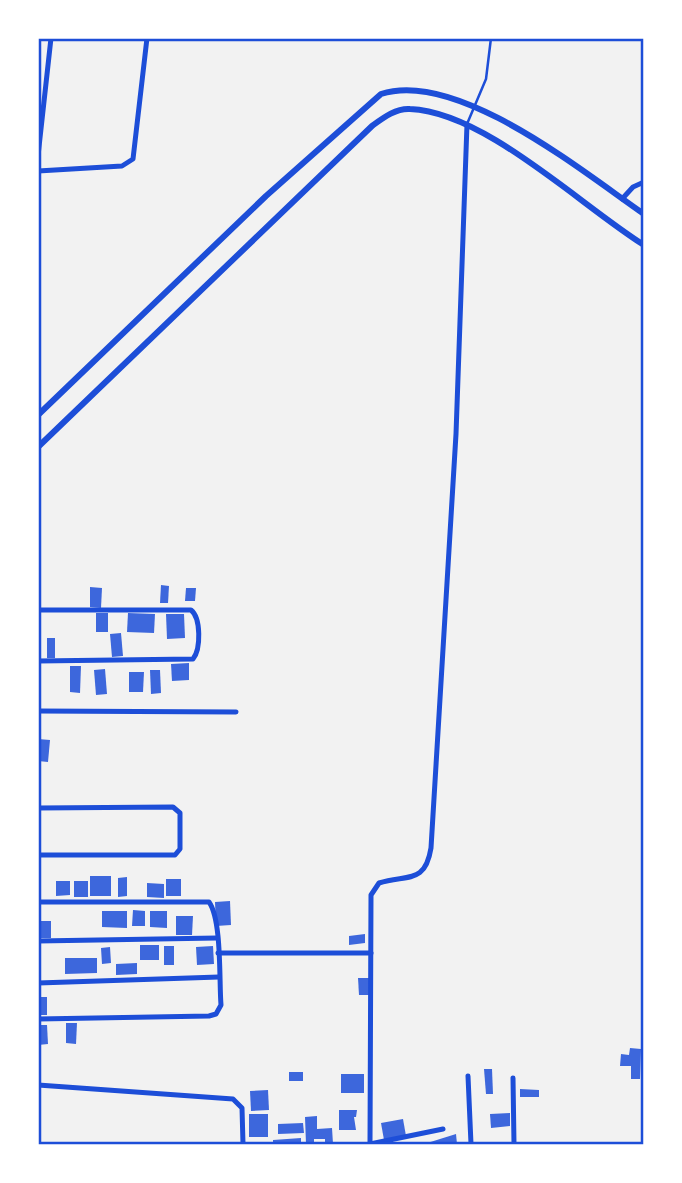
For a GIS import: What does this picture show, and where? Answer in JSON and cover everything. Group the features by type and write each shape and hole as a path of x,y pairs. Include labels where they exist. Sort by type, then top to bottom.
{"street":[{"path":"38,156 51,38"},
{"path":"38,171 122,166 133,159 147,38"},
{"path":"38,415 370,101 390,91 462,101 511,123 643,214"},
{"path":"38,447 383,118 408,108 467,124 499,143 643,245"},
{"path":"443,1129 370,1144 371,953 373,887 385,881 419,874 426,869 431,848 456,434 467,124"},
{"path":"622,199 633,187 643,182"},
{"path":"38,610 191,610 198,618 197,653 193,659 38,661"},
{"path":"38,711 236,712"},
{"path":"38,808 173,807 180,813 180,849 175,855 38,855"},
{"path":"38,902 204,900 213,909 221,1005 216,1014 209,1016 38,1019"},
{"path":"38,941 217,938"},
{"path":"218,953 371,953"},
{"path":"38,983 219,978"},
{"path":"468,1076 471,1144"},
{"path":"513,1078 514,1144"},
{"path":"38,1085 233,1099 242,1108 243,1144"}],"lane":[{"path":"467,124 476,107 490,63 491,38"}],"building":[{"path":"161,585 169,586 168,603 160,603"},
{"path":"90,587 102,588 101,608 90,607"},
{"path":"186,588 196,588 195,601 185,601"},
{"path":"96,613 108,613 108,632 96,632"},
{"path":"128,613 155,614 154,633 127,632"},
{"path":"166,614 184,614 185,638 167,639"},
{"path":"121,633 123,656 112,657 110,634"},
{"path":"47,638 55,638 55,658 47,658"},
{"path":"189,663 189,680 172,681 171,664"},
{"path":"70,666 81,666 80,693 70,692"},
{"path":"105,669 107,694 96,695 94,670"},
{"path":"150,670 160,670 161,693 151,694"},
{"path":"129,672 144,672 143,692 129,692"},
{"path":"38,739 50,740 48,762 38,761"},
{"path":"90,876 111,876 111,896 90,896"},
{"path":"127,877 127,896 118,897 118,878"},
{"path":"166,879 181,879 181,896 166,896"},
{"path":"56,881 70,881 70,895 56,896"},
{"path":"74,881 88,881 88,897 74,897"},
{"path":"147,883 164,884 164,898 147,897"},
{"path":"230,901 231,925 216,926 215,902"},
{"path":"133,910 145,911 145,926 132,926"},
{"path":"102,911 127,911 127,928 102,927"},
{"path":"150,911 167,911 167,928 150,927"},
{"path":"176,916 193,916 192,935 176,935"},
{"path":"38,921 51,921 51,938 38,938"},
{"path":"365,934 365,943 349,945 349,936"},
{"path":"140,945 159,945 159,960 140,960"},
{"path":"164,946 174,946 174,965 164,965"},
{"path":"213,946 214,964 197,965 196,947"},
{"path":"110,947 111,963 102,964 101,948"},
{"path":"65,958 97,958 97,973 65,974"},
{"path":"137,963 137,974 116,975 116,964"},
{"path":"358,978 370,978 370,995 359,995"},
{"path":"38,997 47,997 47,1015 38,1015"},
{"path":"66,1023 77,1023 76,1044 66,1043"},
{"path":"38,1025 47,1025 48,1044 38,1045"},
{"path":"630,1048 641,1049 640,1079 631,1079 631,1066 620,1066 621,1054 629,1055"},
{"path":"484,1069 492,1069 493,1094 486,1094"},
{"path":"289,1072 303,1072 303,1081 289,1081"},
{"path":"341,1074 364,1074 364,1093 341,1093"},
{"path":"520,1089 539,1090 539,1097 520,1097"},
{"path":"268,1090 269,1110 251,1111 250,1091"},
{"path":"339,1110 357,1110 354,1117 356,1130 339,1130"},
{"path":"510,1113 510,1126 491,1128 490,1114"},
{"path":"249,1114 268,1114 268,1137 249,1137"},
{"path":"317,1116 317,1129 332,1128 333,1144 325,1144 325,1139 314,1139 314,1144 306,1144 305,1117"},
{"path":"403,1119 406,1136 384,1140 381,1123"},
{"path":"303,1123 304,1133 278,1134 278,1124"},
{"path":"456,1134 457,1144 424,1144"},
{"path":"301,1138 301,1144 273,1144 273,1140"}]}
